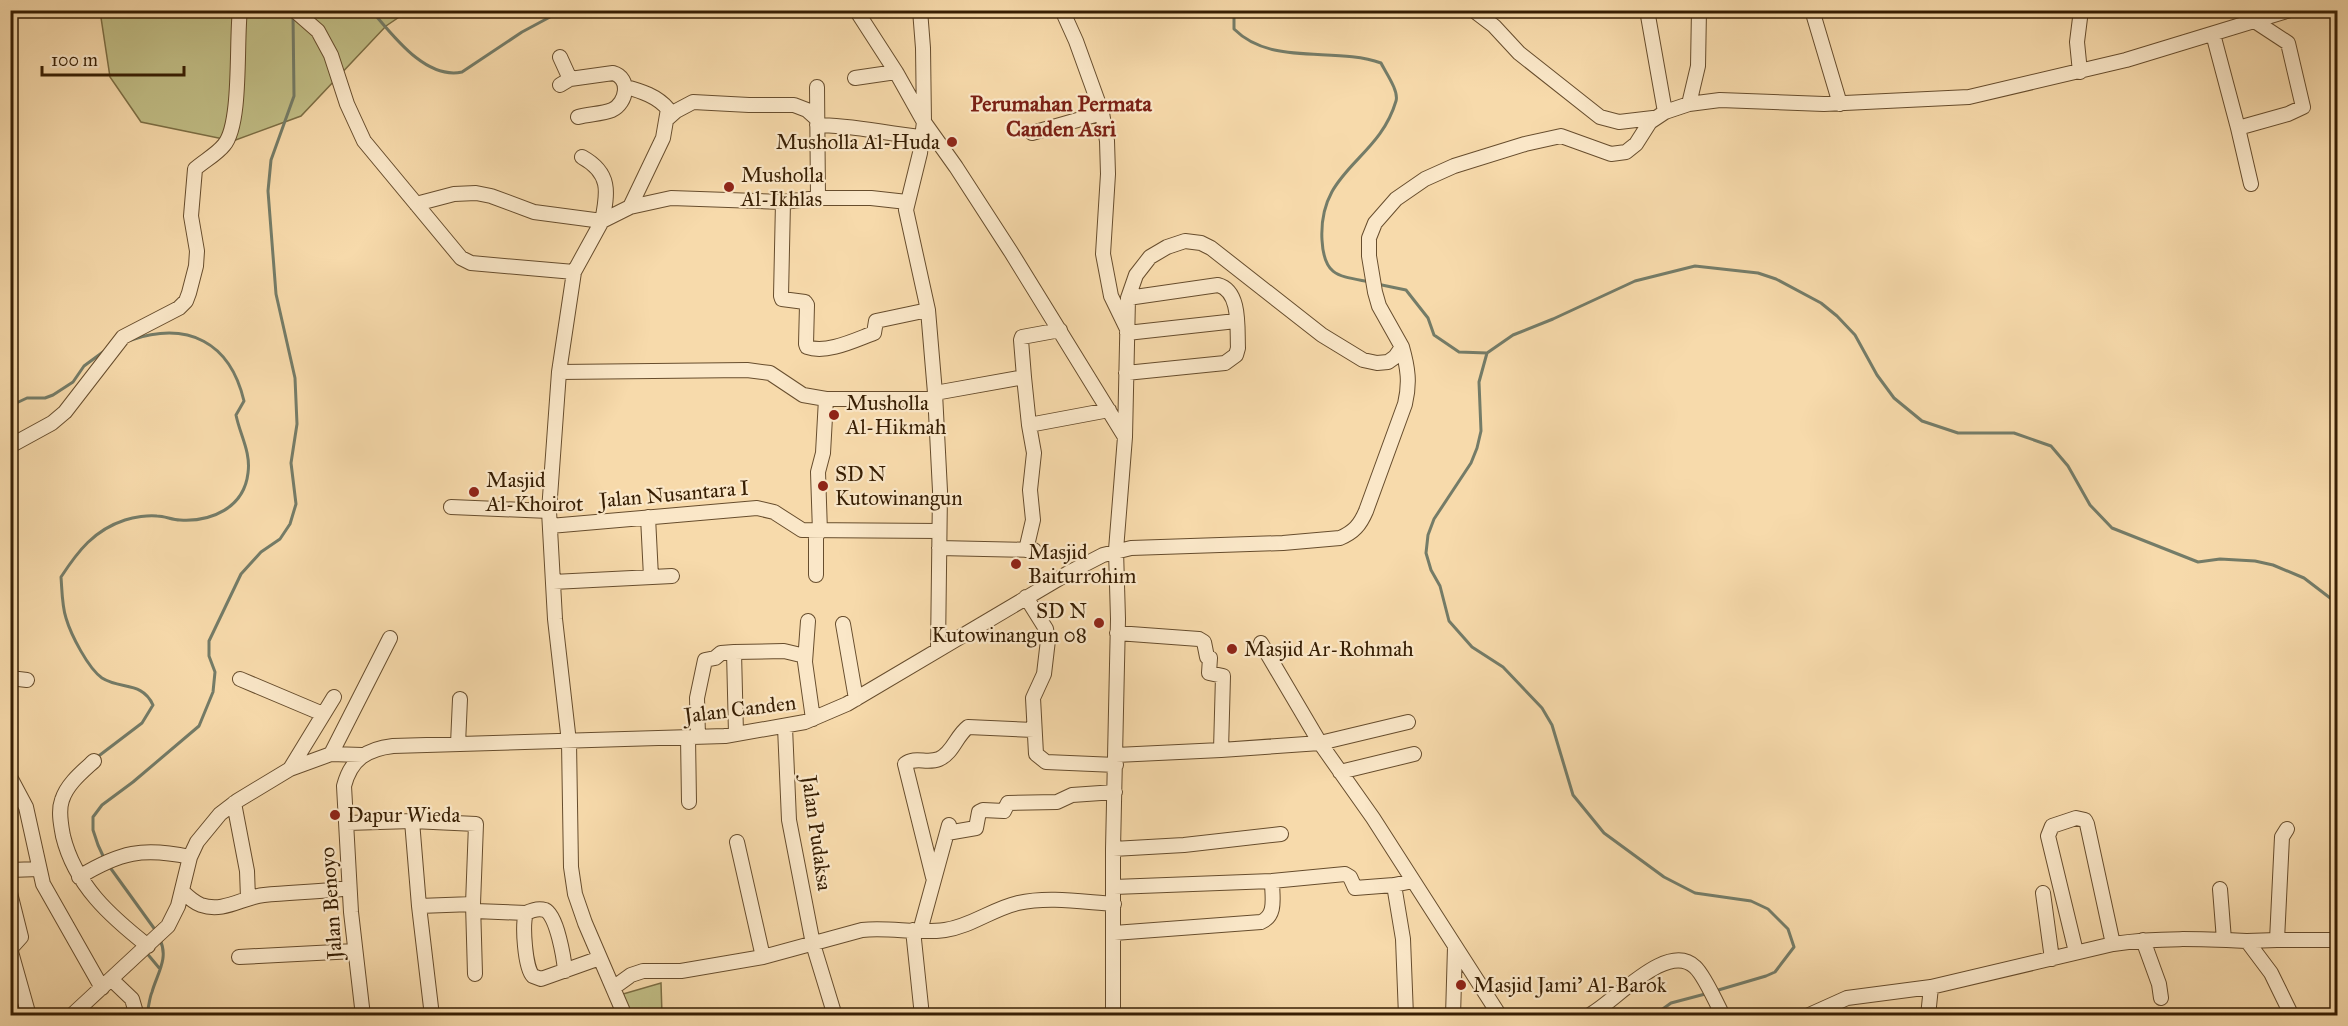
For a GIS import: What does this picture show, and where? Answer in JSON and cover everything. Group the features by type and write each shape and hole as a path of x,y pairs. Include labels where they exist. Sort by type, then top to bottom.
{"street":[{"path":"10,446 52,423 65,412 115,346 179,308 186,301 197,258 191,216 195,169 225,145 234,124 240,10"},
{"path":"856,10 896,72 924,122 956,167 1060,330 1125,438"},
{"path":"920,10 924,122 906,210 928,310 935,396 940,491 938,650"},
{"path":"1062,10 1076,41 1102,113 1107,141 1108,174 1102,254 1111,296 1127,331"},
{"path":"1473,10 1494,26 1519,52 1600,117 1619,122 1659,115 1689,104 1720,100 1840,104 1969,97 2080,72 2290,10"},
{"path":"1116,550 1282,543 1340,538 1352,532 1362,521 1366,511 1405,404 1409,386 1408,370 1402,347 1379,306 1369,256 1369,238 1375,223 1396,199 1425,179 1454,166 1524,144 1561,136 1611,154 1626,152 1636,144 1659,115 1647,10"},
{"path":"1689,104 1698,66 1699,10"},
{"path":"1812,10 1840,104"},
{"path":"2080,72 2077,42 2081,10"},
{"path":"298,15 318,31 331,55 347,104 364,141 461,258 471,263 574,272"},
{"path":"2238,128 2288,114 2303,106 2288,43 2262,17"},
{"path":"2213,34 2251,184"},
{"path":"560,57 565,82 613,73 623,79 626,87 618,105 613,110 578,117"},
{"path":"855,78 896,72"},
{"path":"626,87 644,92 663,103 668,109 663,138 630,207"},
{"path":"817,87 818,198"},
{"path":"668,119 676,111 693,102 794,105 807,110 817,122 922,137"},
{"path":"1032,133 1102,113"},
{"path":"582,157 596,165 603,178 606,193 602,221 574,272 559,372 549,511 555,619 569,741 571,867 575,894 625,1016"},
{"path":"416,204 454,194 476,193 491,196 534,212 602,221 630,207 671,198 783,202 818,198 871,198 907,202"},
{"path":"783,202 781,296 782,299 805,302 807,305 807,347 815,350 846,343 874,333 876,321 928,310"},
{"path":"1113,1016 1113,849 1118,633 1116,550 1125,438 1128,298 1136,275 1150,257 1167,247 1185,241 1201,243 1211,248 1322,335 1363,360 1377,363 1388,362 1402,347"},
{"path":"1126,373 1225,363 1236,355 1238,348 1233,297 1230,290 1218,285 1128,298"},
{"path":"1127,331 1236,321"},
{"path":"939,548 1030,550 1033,520 1030,490 1034,453 1021,340 1022,337 1060,330"},
{"path":"559,372 763,372 778,378 803,395 826,399 935,396 1024,376"},
{"path":"816,575 818,472 823,453 826,399"},
{"path":"1029,425 1108,410"},
{"path":"451,507 549,511"},
{"name":"Jalan Nusantara I","path":"550,526 767,508 802,530 818,532 939,531"},
{"path":"648,517 651,577"},
{"name":"Jalan Canden","path":"331,754 362,755 380,747 393,746 693,737 785,727 813,719 855,699 1026,597 1116,550"},
{"path":"553,582 672,576"},
{"path":"1026,597 1046,629 1048,637 1046,669 1033,698 1036,752 1044,761 1116,760 1320,743 1407,723"},
{"path":"808,621 805,656 813,719"},
{"path":"843,624 855,699"},
{"path":"1118,633 1200,639 1204,642 1207,657 1210,658 1209,673 1223,676 1221,750"},
{"path":"71,1016 168,926 174,917 190,856 207,828 234,803 290,769 331,754 390,638"},
{"path":"1261,644 1320,743 1500,1016"},
{"path":"689,802 697,698 705,660 715,658 721,653 734,652 784,651 805,656"},
{"path":"734,652 736,734"},
{"path":"10,678 27,680"},
{"path":"240,679 322,717 342,731"},
{"path":"290,769 334,697"},
{"path":"459,744 460,699"},
{"name":"Jalan Pudaksa","path":"785,727 789,820 813,944 835,1016"},
{"path":"933,877 905,764 911,760 937,760 949,753 968,727 1034,730"},
{"path":"1340,772 1414,754"},
{"name":"Jalan Benoyo","path":"362,755 352,766 345,786 349,888 363,1016"},
{"path":"94,761 66,790 60,808 67,850 79,878 105,909 146,948"},
{"path":"10,777 26,807 39,869 51,900 106,983 132,999 137,1016"},
{"path":"922,1016 916,931 948,829 976,828 979,812 1004,811 1008,803 1058,802 1072,795 1115,792"},
{"path":"234,803 247,871 248,898"},
{"path":"2076,952 2048,836 2052,826 2076,818 2085,820 2087,824 2113,944"},
{"path":"346,823 412,821 476,824 475,974"},
{"path":"412,821 432,1016"},
{"path":"2277,940 2282,837 2286,829"},
{"path":"1113,849 1184,845 1281,834"},
{"path":"737,842 763,957"},
{"path":"79,878 104,862 139,852 164,851 190,856"},
{"path":"10,870 39,869"},
{"path":"1114,886 1272,881 1345,874 1350,877 1355,888 1413,881"},
{"path":"1114,933 1261,922 1272,914 1272,881"},
{"path":"1394,885 1403,939 1406,1016"},
{"path":"182,891 193,901 211,906 238,904 248,898 349,888"},
{"path":"2220,889 2224,940"},
{"path":"10,893 21,937 12,947 11,952 29,1016"},
{"path":"2043,893 2052,958"},
{"path":"614,988 631,975 643,971 681,971 763,957 862,930 876,928 916,931 954,928 973,923 1019,903 1066,901 1114,904"},
{"path":"420,906 526,913 539,909 546,910 555,927 565,971"},
{"path":"526,913 524,925 530,973 541,978 600,958"},
{"path":"1807,1016 1847,998 1931,987 2113,944 2143,940 2337,940"},
{"path":"2143,940 2159,984 2161,998"},
{"path":"2247,941 2271,973 2292,1016"},
{"path":"1453,1016 1455,947"},
{"path":"239,957 355,951"},
{"path":"1588,1016 1666,961 1681,960 1695,967 1722,1014"},
{"path":"1928,1016 1931,987"}],"shaded area":[{"path":"100,11 408,11 386,26 301,116 233,141 141,122 110,77"},
{"path":"661,983 662,1015 629,1015 623,994"}],"waterway":[{"path":"371,10 410,53 435,69 448,73 462,72 522,32 563,10"},
{"path":"1234,10 1234,29 1249,41 1285,52 1363,58 1381,63 1392,82 1396,92 1396,101 1387,122 1339,181 1329,197 1323,216 1323,252 1330,268 1342,276 1370,282"},
{"path":"104,858 93,830 93,817 102,805 199,726 213,692 215,672 209,656 209,641 241,574 261,552 280,539 290,524 296,504 291,463 297,424 295,378 276,294 268,191 271,160 294,96 293,15"},
{"path":"1715,991 1775,972 1794,947 1788,929 1768,909 1751,901 1695,893 1664,877 1604,833 1573,795 1552,725 1542,708 1503,667 1472,647 1449,621 1440,586 1431,570 1426,553 1428,535 1434,519 1471,463 1477,448 1481,431 1479,382 1487,353 1513,335 1635,281 1695,266 1758,273 1776,279 1821,303 1837,316 1855,335 1877,375 1894,398 1922,421 1958,433 2014,433 2051,446 2068,466 2090,505 2112,528 2198,562 2220,559 2255,561 2273,565 2304,578 2338,604"},
{"path":"1377,284 1406,290 1428,318 1434,335 1459,352 1487,353"},
{"path":"96,758 142,723 153,705 143,692 109,682 91,667 76,642 66,618 61,577 88,542 114,524 149,516 192,520 224,510 240,495 245,485 249,465 236,415 244,401 228,364 217,351 204,341 188,335 171,333 131,340"},
{"path":"10,406 27,398 45,398 53,395 73,382 84,366 103,352"},
{"path":"109,866 156,931"},
{"path":"146,1016 163,960 160,940"},
{"path":"145,951 160,969"},
{"path":"1653,1016 1671,1003 1709,993"}],"place":[{"name":"Musholla Al-Huda","path":"952,142"},
{"name":"Musholla Al-Ikhlas","path":"729,187"},
{"name":"Musholla Al-Hikmah","path":"834,415"},
{"name":"SD N Kutowinangun","path":"823,486"},
{"name":"Masjid Al-Khoirot","path":"474,492"},
{"name":"Masjid Baiturrohim","path":"1016,564"},
{"name":"SD N Kutowinangun 08","path":"1099,623"},
{"name":"Masjid Ar-Rohmah","path":"1232,649"},
{"name":"Dapur Wieda","path":"335,815"},
{"name":"Masjid Jami' Al-Barok","path":"1461,985"}],"district":[{"name":"Perumahan Permata Canden Asri","path":"1061,116"}]}
